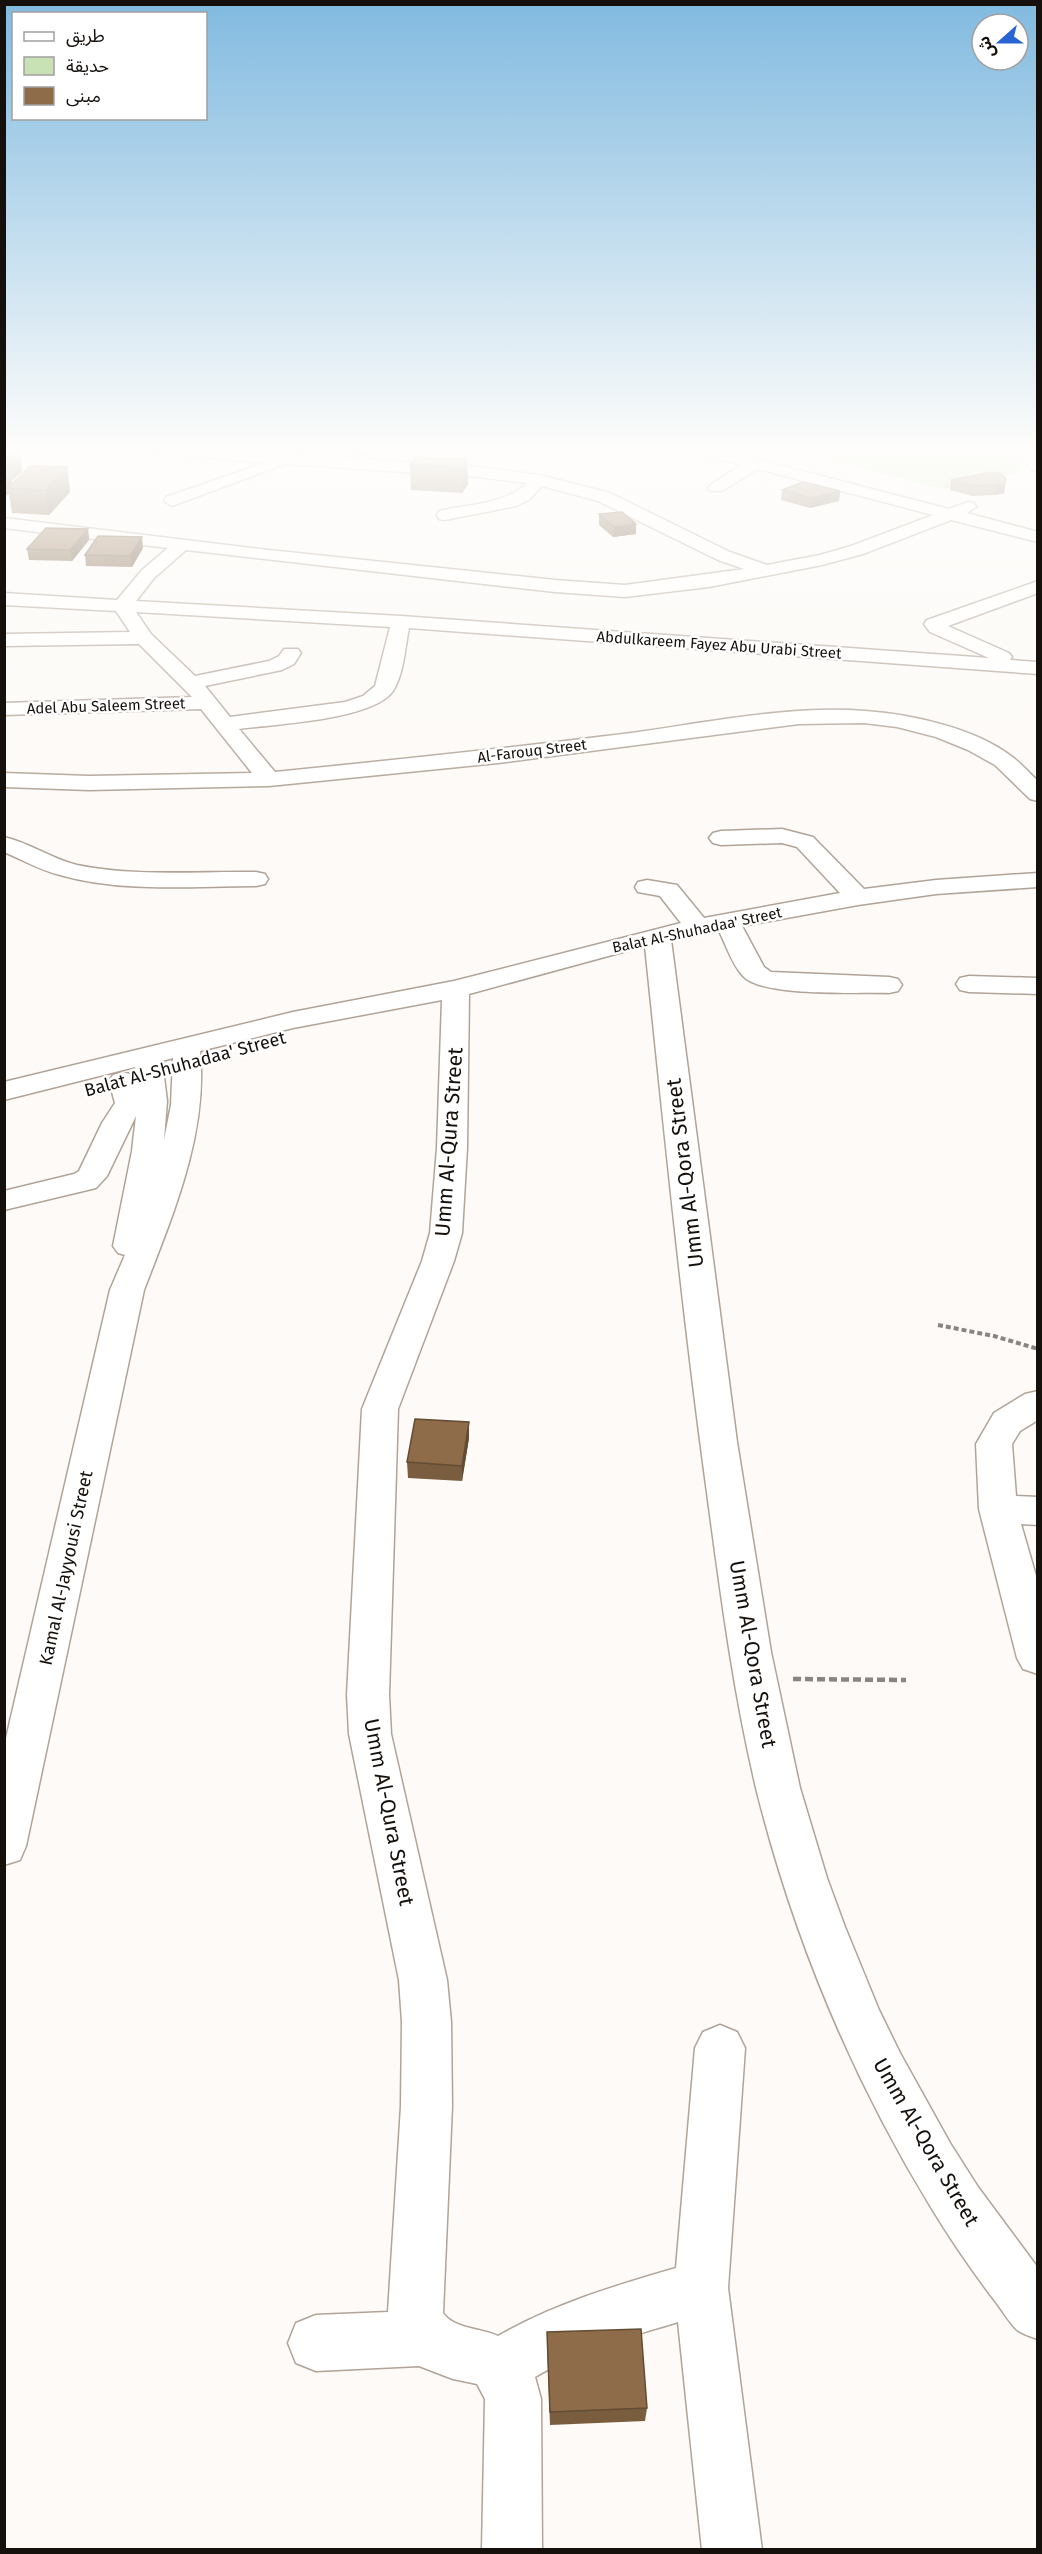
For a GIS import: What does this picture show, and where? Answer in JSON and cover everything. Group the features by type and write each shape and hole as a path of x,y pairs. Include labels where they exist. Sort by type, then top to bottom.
{"street":[{"path":"157,566 122,606 144,638 191,683 269,779"},
{"path":"378,566 599,590 653,589 788,566"},
{"path":"753,566 767,571"},
{"path":"1031,667 937,628 934,624 1038,586"},
{"name":"Abdulkareem Fayez Abu Urabi Street","path":"4,599 401,622 1031,667"},
{"path":"1002,599 1036,607"},
{"path":"226,724 349,708 370,700 384,689 388,681 401,622"},
{"path":"4,640 144,638"},
{"path":"191,683 275,666 287,660 291,653"},
{"name":"Adel Abu Saleem Street","path":"4,709 208,703"},
{"name":"Al-Farouq Street","path":"4,780 101,783 269,779 388,768 766,722 864,717 897,721 943,732 976,745 1038,794"},
{"path":"721,838 782,836 805,842 858,897"},
{"path":"4,844 76,872 108,876 256,879"},
{"name":"Balat Al-Shuhadaa' Street","path":"10,1093 141,1071 188,1057 306,1032 339,1020 362,1008 456,989 657,935 858,897 936,887 1038,880"},
{"path":"647,887 668,890 698,927"},
{"path":"727,922 753,972 762,978 777,982 889,985"},
{"name":"Umm Al-Qora Street","path":"657,935 693,1245 724,1478 754,1678 782,1799 803,1875 834,1962 873,2052 924,2148 988,2247 1038,2312"},
{"path":"969,984 1038,986"},
{"name":"Umm Al-Qura Street","path":"425,2338 415,2317 429,2063 428,2019 423,1980 370,1734 368,1695 380,1409 435,1270 446,1233 452,1148 456,989"},
{"name":"Kamal Al-Jayyousi Street","path":"4,1846 127,1290 160,1206 179,1135 189,1086 188,1057"},
{"path":"4,1201 76,1184 92,1176 117,1123 130,1103 141,1071"},
{"name":"Kamal Al-Jayyousi Street","path":"127,1290 128,1251 153,1111 141,1071"},
{"path":"1038,1403 1007,1422 994,1444 999,1509 1038,1658"},
{"path":"999,1509 1038,1511"},
{"path":"720,2048 701,2289 732,2550"},
{"path":"500,2366 548,2338 596,2319 701,2289"},
{"path":"316,2343 425,2338 442,2349 490,2359 500,2366 507,2375 513,2398 512,2550"}],"path":[{"path":"938,1325 994,1336 1038,1349"},
{"path":"754,1678 906,1680"}],"building":[{"path":"415,1419 469,1422 462,1466 407,1462"},
{"path":"641,2329 647,2408 550,2412 547,2332"}]}
